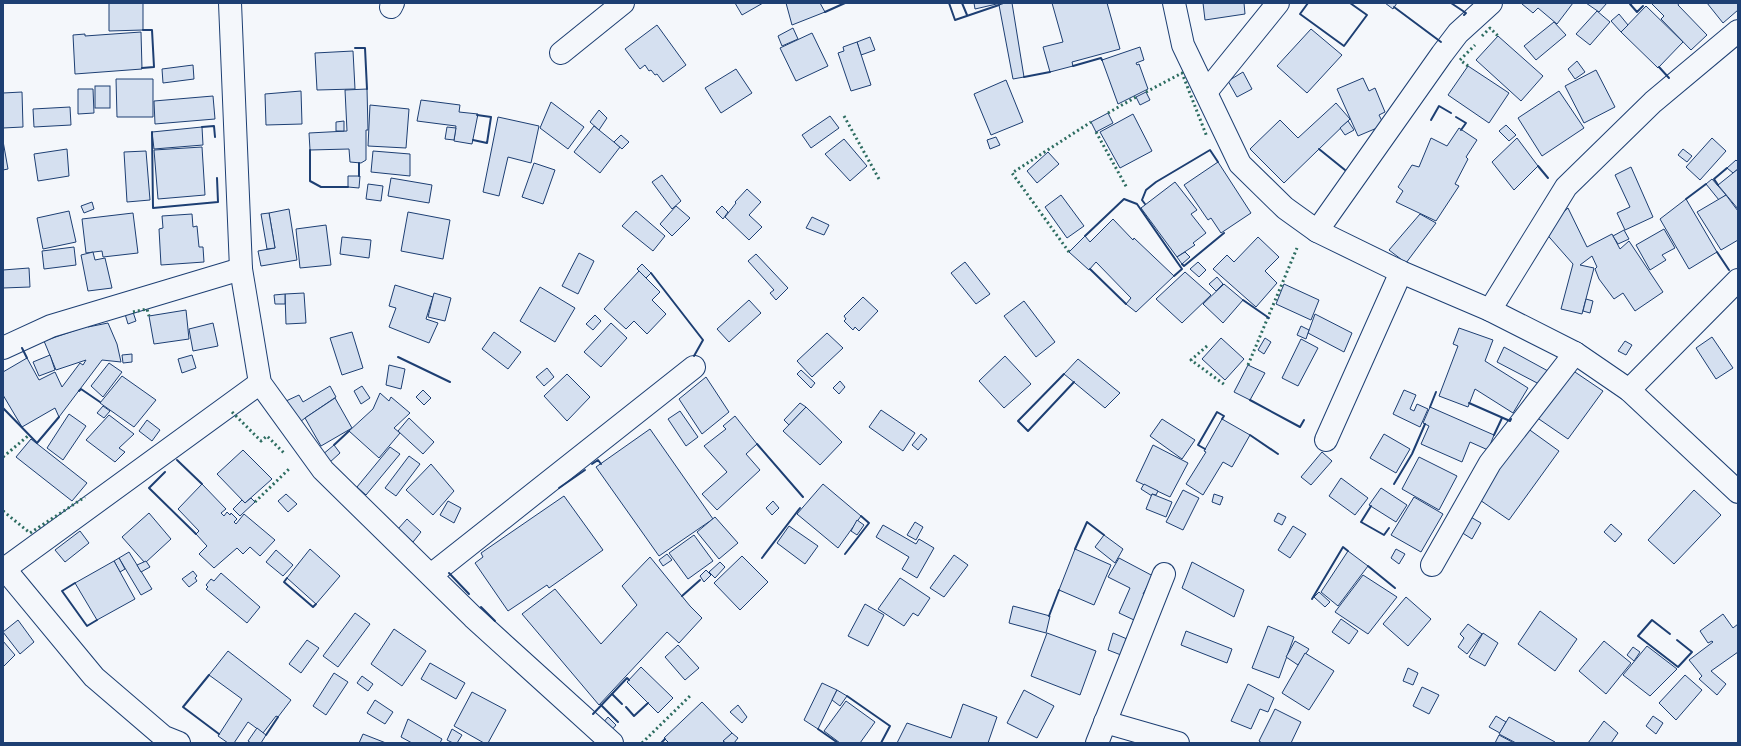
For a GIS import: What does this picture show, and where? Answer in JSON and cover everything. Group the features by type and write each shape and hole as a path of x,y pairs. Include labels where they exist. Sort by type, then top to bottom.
{"street":[{"path":"230,3 241,268 260,383 323,470 473,617 612,743"},
{"path":"561,54 623,3"},
{"path":"1174,3 1183,45 1240,164 1285,208 1317,231 1401,272 1490,310 1575,352 1629,390 1738,492"},
{"path":"1206,92 1278,3"},
{"path":"1317,231 1458,33 1491,3"},
{"path":"1490,310 1566,187 1653,102 1738,31"},
{"path":"3,348 51,326 241,268"},
{"path":"1326,440 1401,272"},
{"path":"1629,390 1738,280"},
{"path":"1432,565 1490,462 1575,352"},
{"path":"431,575 694,367"},
{"path":"179,743 164,737 94,677 4,569 260,383"},
{"path":"1097,743 1164,574"},
{"path":"1105,722 1178,743"}],"building":[{"path":"109,3 143,3 143,30 109,31"},
{"path":"735,3 763,3 742,15"},
{"path":"786,3 820,3 825,12 792,25"},
{"path":"974,3 1001,3 975,9"},
{"path":"1012,3 1024,77 1013,79 999,5"},
{"path":"1052,3 1107,3 1120,49 1072,62 1073,66 1050,72 1043,47 1063,42"},
{"path":"1203,3 1244,3 1245,14 1205,20"},
{"path":"1385,3 1397,3 1393,9"},
{"path":"1522,3 1573,3 1557,24 1538,8 1533,13"},
{"path":"1586,3 1607,3 1599,12"},
{"path":"1651,3 1679,3 1678,5 1707,35 1691,50 1661,19 1664,16"},
{"path":"1707,3 1738,3 1738,10 1723,23"},
{"path":"1646,6 1683,42 1658,68 1621,32"},
{"path":"1597,11 1610,22 1590,45 1576,34"},
{"path":"1619,14 1628,25 1621,32 1611,21"},
{"path":"1554,22 1566,35 1536,60 1524,46"},
{"path":"657,25 686,65 663,82 657,74 655,75 651,70 649,71 645,65 640,69 625,49"},
{"path":"793,28 798,39 782,46 778,36"},
{"path":"1311,29 1342,55 1307,93 1277,66"},
{"path":"141,32 142,69 75,74 73,35 85,34 85,36"},
{"path":"812,33 828,66 796,81 780,48"},
{"path":"1498,36 1543,76 1521,101 1476,60"},
{"path":"870,37 875,50 861,55 857,42"},
{"path":"857,42 871,85 851,91 838,53 844,51 843,47"},
{"path":"1140,47 1144,60 1136,63 1137,65 1139,64 1148,89 1118,104 1102,60"},
{"path":"353,51 355,89 317,90 315,53"},
{"path":"1577,61 1585,72 1575,79 1568,69"},
{"path":"193,65 194,79 163,83 162,69"},
{"path":"1468,66 1509,93 1489,123 1448,95"},
{"path":"736,69 752,93 721,113 705,88"},
{"path":"1596,70 1615,107 1584,123 1565,86"},
{"path":"1243,72 1252,89 1237,97 1228,81"},
{"path":"1363,78 1369,91 1375,88 1385,112 1379,115 1384,125 1358,136 1337,89"},
{"path":"116,79 153,79 153,117 117,117"},
{"path":"1006,80 1023,122 991,135 974,94"},
{"path":"95,86 110,86 110,108 95,108"},
{"path":"78,89 93,89 94,113 78,114"},
{"path":"367,89 368,130 366,130 366,160 361,163 350,162 349,149 310,150 309,133 347,131 345,90"},
{"path":"301,91 302,124 266,125 265,94"},
{"path":"1559,91 1584,128 1542,156 1518,118"},
{"path":"22,92 23,127 3,128 3,93"},
{"path":"1146,92 1150,100 1140,105 1136,97"},
{"path":"213,96 215,119 155,124 154,101"},
{"path":"421,100 460,105 459,112 478,114 472,144 454,141 456,126 417,121"},
{"path":"551,102 584,127 568,149 540,128"},
{"path":"1336,103 1350,119 1284,183 1250,149 1280,120 1298,138"},
{"path":"370,105 409,109 406,148 368,146"},
{"path":"70,107 71,125 34,127 33,109"},
{"path":"599,110 607,118 599,130 590,122"},
{"path":"1108,113 1113,123 1096,132 1091,122"},
{"path":"1133,114 1152,151 1120,168 1100,132"},
{"path":"830,116 839,128 811,148 802,135"},
{"path":"498,117 539,126 531,163 508,157 499,196 483,192"},
{"path":"344,121 344,131 336,131 336,122"},
{"path":"1348,121 1354,130 1345,135 1340,128"},
{"path":"1506,125 1516,135 1509,141 1499,131"},
{"path":"594,126 620,147 600,173 574,152"},
{"path":"202,127 203,145 154,149 152,132"},
{"path":"447,127 456,128 454,140 445,139"},
{"path":"1459,128 1477,140 1466,157 1468,159 1455,184 1459,186 1436,221 1396,202 1403,191 1398,187 1412,165 1419,167 1431,138 1447,146"},
{"path":"621,135 629,142 622,149 614,142"},
{"path":"996,137 1000,145 990,149 987,140"},
{"path":"1517,138 1538,166 1514,190 1492,162"},
{"path":"1712,138 1726,151 1700,180 1686,167"},
{"path":"844,139 867,166 850,181 825,154"},
{"path":"3,141 8,169 3,170"},
{"path":"202,147 205,195 158,199 154,150"},
{"path":"67,149 69,176 38,181 34,154"},
{"path":"1683,149 1692,156 1687,162 1678,155"},
{"path":"146,151 150,200 127,202 124,152"},
{"path":"373,151 410,154 410,176 371,172"},
{"path":"1048,152 1059,164 1037,183 1027,171"},
{"path":"1736,160 1738,162 1738,169 1733,173 1727,168"},
{"path":"1218,162 1251,213 1221,233 1211,218 1208,220 1184,185"},
{"path":"534,163 555,170 543,204 522,197"},
{"path":"1631,167 1653,217 1625,230 1617,213 1630,207 1615,175"},
{"path":"1738,169 1738,209 1718,185"},
{"path":"662,175 681,201 672,209 652,182"},
{"path":"348,176 360,176 359,188 348,187"},
{"path":"391,178 432,185 429,203 388,196"},
{"path":"1712,179 1726,195 1719,200 1706,184"},
{"path":"1175,182 1197,210 1191,214 1206,233 1193,243 1195,245 1177,257 1141,208"},
{"path":"368,184 383,186 381,201 366,199"},
{"path":"747,189 761,202 749,215 762,227 749,240 725,217 736,203 735,202"},
{"path":"1061,195 1084,226 1067,238 1045,207"},
{"path":"1726,195 1738,211 1738,240 1721,250 1697,212"},
{"path":"1686,199 1717,252 1689,269 1660,219"},
{"path":"92,202 94,209 84,213 81,206"},
{"path":"676,206 690,218 672,236 660,224"},
{"path":"722,206 728,212 723,219 716,212"},
{"path":"1568,208 1587,247 1612,234 1620,249 1629,241 1663,292 1635,311 1623,293 1614,299 1599,279 1595,269 1597,267 1592,256 1580,265 1594,268 1582,314 1561,309 1573,264 1543,230"},
{"path":"289,209 297,260 261,266 258,251 275,248 269,213"},
{"path":"69,211 76,242 43,249 37,218"},
{"path":"636,211 665,236 653,251 622,226"},
{"path":"408,212 450,220 443,259 401,251"},
{"path":"133,213 138,253 103,257 102,251 86,253 82,219"},
{"path":"269,213 275,248 267,249 261,214"},
{"path":"192,214 193,227 197,226 199,247 203,247 204,262 161,265 159,229 163,228 162,216"},
{"path":"1420,214 1436,223 1406,263 1389,250"},
{"path":"812,217 829,225 824,235 806,228"},
{"path":"1113,219 1133,240 1134,238 1174,276 1136,312 1126,304 1131,298 1096,262 1089,270 1069,252 1085,236 1090,242"},
{"path":"326,225 331,265 300,268 296,229"},
{"path":"1664,229 1675,248 1662,255 1666,260 1650,270 1636,245"},
{"path":"1624,230 1629,239 1618,244 1613,236"},
{"path":"342,237 371,240 369,258 340,254"},
{"path":"1258,237 1279,257 1265,271 1277,283 1256,307 1213,269 1227,255 1234,262"},
{"path":"74,247 76,265 44,269 42,251"},
{"path":"93,252 95,260 105,258 112,288 88,291 81,255"},
{"path":"1185,252 1190,257 1182,264 1177,257"},
{"path":"579,253 594,261 578,294 562,286"},
{"path":"756,254 788,288 776,300 770,293 774,290 748,261"},
{"path":"965,262 990,294 976,304 951,273"},
{"path":"1198,262 1206,270 1199,277 1190,269"},
{"path":"642,264 651,273 646,278 637,269"},
{"path":"29,268 30,287 3,288 3,270"},
{"path":"639,271 660,292 652,300 666,314 647,334 634,321 626,329 604,309"},
{"path":"1185,272 1211,295 1182,323 1156,299"},
{"path":"1217,277 1223,284 1216,291 1209,284"},
{"path":"1224,284 1243,300 1223,323 1203,304"},
{"path":"1284,284 1319,300 1311,320 1276,304"},
{"path":"395,285 433,297 426,319 438,323 429,343 389,327 396,308 389,306"},
{"path":"540,287 575,308 555,342 520,321"},
{"path":"304,293 306,323 286,324 285,294"},
{"path":"434,293 451,298 445,321 428,317"},
{"path":"285,294 285,304 275,304 274,295"},
{"path":"863,297 878,311 859,331 855,327 853,330 844,321 846,319 844,316"},
{"path":"1586,299 1593,301 1590,313 1583,311"},
{"path":"749,300 761,313 729,342 717,329"},
{"path":"1024,301 1055,342 1036,357 1004,316"},
{"path":"186,310 189,339 154,344 149,316"},
{"path":"133,312 136,321 128,324 125,314"},
{"path":"1315,314 1352,333 1344,352 1308,333"},
{"path":"595,315 601,321 593,330 586,324"},
{"path":"108,323 117,344 121,362 102,360 59,417 55,408 22,427 3,395 3,372 27,358 39,380 55,372 62,387 80,363 83,365 86,360 56,370 44,341 88,326"},
{"path":"213,323 218,346 193,351 189,329"},
{"path":"611,323 627,338 601,367 584,352"},
{"path":"1301,326 1309,330 1306,339 1297,335"},
{"path":"1459,328 1493,340 1485,361 1528,388 1513,413 1475,389 1468,407 1439,396 1458,346 1453,344"},
{"path":"352,332 363,368 342,375 330,338"},
{"path":"494,332 521,352 508,369 482,349"},
{"path":"827,333 843,348 812,377 797,361"},
{"path":"1712,337 1733,368 1716,379 1696,348"},
{"path":"1221,338 1244,359 1225,380 1202,359"},
{"path":"1265,338 1271,342 1264,354 1258,350"},
{"path":"1301,339 1318,348 1298,386 1282,378"},
{"path":"1625,341 1632,345 1626,355 1618,351"},
{"path":"1504,347 1548,371 1539,384 1497,362"},
{"path":"132,354 132,362 123,363 122,355"},
{"path":"50,355 55,370 39,376 33,362"},
{"path":"192,355 196,368 182,373 178,359"},
{"path":"1005,356 1031,384 1004,408 979,381"},
{"path":"1078,359 1120,393 1105,408 1064,374"},
{"path":"109,363 122,372 103,397 91,386"},
{"path":"389,365 405,369 401,389 386,385"},
{"path":"1248,365 1265,373 1250,400 1234,392"},
{"path":"547,368 554,377 544,386 536,377"},
{"path":"801,370 815,383 811,388 797,374"},
{"path":"1572,370 1603,391 1568,439 1536,417"},
{"path":"567,374 590,397 567,421 544,396"},
{"path":"122,376 156,400 134,427 100,403"},
{"path":"706,377 729,412 702,434 679,399"},
{"path":"840,381 845,387 839,394 833,388"},
{"path":"330,386 336,397 300,422 286,401 299,395 303,402"},
{"path":"362,386 370,398 361,404 354,391"},
{"path":"423,390 431,398 424,405 416,397"},
{"path":"1404,390 1416,395 1410,409 1414,411 1417,404 1428,409 1420,427 1393,414"},
{"path":"380,393 389,401 391,397 410,413 394,428 400,433 379,458 349,431 373,409"},
{"path":"335,398 352,428 321,446 305,418"},
{"path":"800,403 806,407 789,425 784,420"},
{"path":"103,406 110,411 104,418 97,413"},
{"path":"806,407 842,442 820,465 783,431"},
{"path":"1430,407 1494,435 1488,450 1470,442 1462,462 1421,444 1429,426 1423,423"},
{"path":"881,410 915,433 903,451 869,427"},
{"path":"680,411 698,437 686,446 668,419"},
{"path":"69,414 86,426 63,460 47,448"},
{"path":"109,415 134,434 119,448 125,452 115,462 86,440"},
{"path":"735,416 757,444 746,454 760,470 717,510 702,494 727,472 704,446 726,429 723,426"},
{"path":"409,418 434,442 423,454 398,431"},
{"path":"1162,419 1195,440 1182,459 1150,436"},
{"path":"1222,419 1250,435 1232,467 1223,462 1203,495 1186,484 1206,452 1204,451"},
{"path":"147,420 160,430 152,441 139,431"},
{"path":"1527,428 1559,451 1509,520 1477,498"},
{"path":"650,429 713,519 659,556 596,467"},
{"path":"921,434 927,439 918,450 912,445"},
{"path":"1384,434 1410,449 1396,473 1370,458"},
{"path":"31,439 87,483 72,501 16,457"},
{"path":"334,445 340,453 329,463 322,455"},
{"path":"1153,445 1188,463 1170,497 1136,481"},
{"path":"390,447 400,454 366,495 357,487"},
{"path":"243,450 272,479 245,503 217,474"},
{"path":"1322,452 1332,461 1311,485 1301,477"},
{"path":"409,456 420,464 396,496 385,488"},
{"path":"1419,457 1457,476 1439,510 1402,489"},
{"path":"431,464 454,491 433,515 406,490"},
{"path":"1341,478 1368,498 1355,515 1329,496"},
{"path":"202,484 226,509 221,513 224,516 227,512 230,515 231,513 237,519 234,522 236,524 244,514 275,540 260,556 250,547 243,554 237,548 214,568 199,554 207,546 196,534 199,531 178,509"},
{"path":"823,484 861,516 838,548 797,514"},
{"path":"1144,484 1158,491 1156,495 1152,494 1152,496 1141,489"},
{"path":"1381,488 1407,505 1396,522 1369,505"},
{"path":"1183,490 1199,498 1183,530 1166,522"},
{"path":"1694,490 1721,515 1674,564 1648,540"},
{"path":"286,494 297,504 288,512 278,501"},
{"path":"1152,494 1172,502 1166,517 1146,509"},
{"path":"1214,494 1223,497 1220,505 1212,502"},
{"path":"564,496 603,550 549,588 547,585 508,611 475,563 483,557 481,553"},
{"path":"1414,497 1443,514 1421,552 1391,535"},
{"path":"251,498 255,502 240,516 233,509 242,500 245,503"},
{"path":"448,501 461,508 454,523 440,515"},
{"path":"773,501 779,508 772,515 766,508"},
{"path":"149,513 171,539 145,563 122,537"},
{"path":"1278,513 1286,517 1282,525 1274,521"},
{"path":"1469,516 1481,523 1472,539 1461,532"},
{"path":"715,517 738,543 719,559 697,532"},
{"path":"407,519 421,532 413,542 398,529"},
{"path":"857,520 864,525 857,535 851,531"},
{"path":"915,522 923,527 916,540 907,535"},
{"path":"1611,524 1622,534 1615,542 1604,532"},
{"path":"883,525 916,544 919,539 934,548 917,578 902,569 909,557 876,537"},
{"path":"789,526 818,546 805,564 777,543"},
{"path":"1293,526 1306,534 1290,558 1278,550"},
{"path":"80,531 89,543 65,562 55,550"},
{"path":"694,535 713,561 688,579 669,553"},
{"path":"1104,535 1123,549 1115,563 1095,547"},
{"path":"310,549 340,576 316,604 287,578"},
{"path":"1075,549 1111,565 1094,605 1059,590"},
{"path":"1396,549 1405,554 1399,564 1391,558"},
{"path":"276,550 293,565 283,576 266,562"},
{"path":"1348,551 1368,566 1338,606 1321,592"},
{"path":"129,552 152,589 141,595 119,558"},
{"path":"667,554 672,560 663,566 659,560"},
{"path":"954,555 968,565 944,597 930,588"},
{"path":"742,556 768,582 740,610 714,583"},
{"path":"650,557 690,606 702,618 679,643 667,632 599,705 522,614 555,589 601,644 637,605 622,586"},
{"path":"119,558 125,569 120,572 114,561"},
{"path":"1119,558 1153,576 1143,594 1145,595 1134,620 1119,613 1130,588 1108,577"},
{"path":"114,561 135,599 97,620 75,583"},
{"path":"146,561 150,567 141,572 137,565"},
{"path":"720,562 725,567 715,578 709,572"},
{"path":"1192,562 1244,590 1234,617 1182,588"},
{"path":"706,570 711,575 704,582 700,576"},
{"path":"193,571 197,576 195,578 197,581 189,587 182,579"},
{"path":"221,573 260,607 247,623 206,589 208,587 206,585 211,579 214,581"},
{"path":"1363,575 1397,597 1368,634 1335,612"},
{"path":"900,578 930,598 918,616 913,613 904,626 878,609"},
{"path":"1319,592 1330,602 1325,607 1314,597"},
{"path":"1406,597 1431,619 1408,646 1383,624"},
{"path":"865,604 884,615 868,646 848,636"},
{"path":"1013,606 1050,616 1046,633 1009,623"},
{"path":"1540,611 1577,639 1555,671 1518,644"},
{"path":"355,613 370,624 338,667 323,656"},
{"path":"1723,614 1733,628 1738,624 1738,652 1711,671 1726,684 1717,695 1699,679 1702,676 1689,660 1713,642 1708,643 1700,631"},
{"path":"1341,619 1358,631 1349,644 1332,632"},
{"path":"18,620 34,642 20,654 3,632"},
{"path":"1468,624 1482,634 1467,654 1458,647 1464,638 1460,634"},
{"path":"1268,626 1294,637 1279,678 1252,668"},
{"path":"394,629 426,651 402,686 371,664"},
{"path":"1186,631 1232,649 1227,663 1181,645"},
{"path":"1047,633 1096,651 1080,695 1031,676"},
{"path":"1113,633 1127,639 1121,655 1108,650"},
{"path":"1483,633 1498,643 1485,666 1469,657"},
{"path":"307,640 319,648 301,673 289,664"},
{"path":"3,641 15,655 3,667"},
{"path":"1295,641 1309,649 1298,665 1286,657"},
{"path":"1604,641 1631,663 1606,694 1579,671"},
{"path":"678,645 699,668 685,680 665,657"},
{"path":"1647,646 1677,669 1650,696 1623,675"},
{"path":"1633,647 1640,652 1634,661 1627,655"},
{"path":"228,651 291,700 263,733 248,722 234,743 228,743 218,736 242,699 209,675"},
{"path":"1305,653 1334,671 1309,710 1282,693"},
{"path":"430,663 465,683 456,699 421,679"},
{"path":"641,667 673,698 658,713 627,682"},
{"path":"1408,668 1418,673 1413,685 1403,681"},
{"path":"334,673 348,682 326,715 313,706"},
{"path":"1685,675 1702,690 1676,720 1659,703"},
{"path":"362,676 373,684 368,691 357,683"},
{"path":"822,683 837,690 818,729 804,720"},
{"path":"1248,684 1274,698 1268,712 1260,709 1251,729 1231,721"},
{"path":"1422,687 1439,695 1429,714 1413,706"},
{"path":"837,690 847,696 840,706 832,700"},
{"path":"1024,690 1054,706 1037,738 1007,723"},
{"path":"472,692 506,710 488,743 484,743 454,726"},
{"path":"375,700 393,712 385,724 367,713"},
{"path":"846,701 875,722 860,743 840,743 824,731"},
{"path":"702,702 732,733 722,743 669,743 664,738"},
{"path":"963,704 997,717 988,743 897,743 907,723 951,738"},
{"path":"738,705 747,717 742,723 730,712"},
{"path":"1275,709 1301,722 1291,743 1262,743 1259,741"},
{"path":"1496,716 1506,722 1500,733 1489,727"},
{"path":"1653,716 1663,723 1656,734 1646,726"},
{"path":"608,717 616,725 610,732 602,724"},
{"path":"1509,717 1555,743 1516,743 1499,734"},
{"path":"408,719 442,739 440,743 412,743 401,737"},
{"path":"1604,721 1618,733 1611,743 1588,743"},
{"path":"257,728 266,735 261,743 251,743 248,741"},
{"path":"452,729 462,735 457,743 447,740"},
{"path":"732,733 738,738 734,743 726,743 723,741"},
{"path":"363,734 386,743 359,743"},
{"path":"1499,735 1514,743 1495,743"}],"hedge":[{"path":"1482,36 1490,28 1498,36"},
{"path":"1468,66 1460,60 1475,45"},
{"path":"1146,92 1182,73 1207,137"},
{"path":"1108,113 1136,97"},
{"path":"844,116 879,179"},
{"path":"1069,252 1012,173 1091,122"},
{"path":"1096,132 1127,188"},
{"path":"1248,365 1297,248"},
{"path":"133,312 147,309 149,316"},
{"path":"1207,346 1191,360 1225,385"},
{"path":"232,412 261,441 267,436 285,454"},
{"path":"3,457 29,435"},
{"path":"255,502 290,468"},
{"path":"3,511 30,533 85,497"},
{"path":"642,743 690,696"}],"wall":[{"path":"825,12 845,3"},
{"path":"949,3 955,20 999,5"},
{"path":"962,3 967,15"},
{"path":"1308,3 1300,14 1344,46 1367,15 1350,3"},
{"path":"1451,3 1466,13 1464,15"},
{"path":"1632,3 1630,4 1637,12 1643,6"},
{"path":"1394,7 1441,42"},
{"path":"142,68 154,67 152,30 143,30"},
{"path":"355,48 365,48 367,89"},
{"path":"1073,66 1101,58 1102,60"},
{"path":"1659,67 1669,78"},
{"path":"1024,77 1050,72"},
{"path":"1431,120 1439,106 1451,113"},
{"path":"473,140 487,143 491,117 477,115"},
{"path":"1456,117 1466,123 1461,130"},
{"path":"202,127 214,126 215,137"},
{"path":"152,132 153,208 218,202 217,178"},
{"path":"1319,149 1345,170"},
{"path":"310,150 310,181 321,187 348,187"},
{"path":"1145,204 1142,200 1146,190 1156,182 1210,150 1218,162"},
{"path":"359,163 359,176"},
{"path":"1538,166 1548,178"},
{"path":"1718,185 1714,179 1727,168"},
{"path":"1686,199 1706,184"},
{"path":"1085,236 1124,199 1137,204 1182,269 1174,276"},
{"path":"1182,264 1184,266 1224,233"},
{"path":"1717,252 1729,270"},
{"path":"1090,269 1126,304"},
{"path":"651,273 703,340 694,356"},
{"path":"1243,300 1269,318"},
{"path":"22,348 27,358"},
{"path":"398,357 450,382"},
{"path":"1064,374 1018,421 1028,431 1074,382"},
{"path":"79,391 81,389 100,402"},
{"path":"1430,407 1436,392"},
{"path":"1250,400 1300,427 1304,420"},
{"path":"1469,403 1510,421 1511,419"},
{"path":"3,408 37,443 59,417"},
{"path":"1205,449 1198,445 1217,412 1224,416 1222,419"},
{"path":"1494,435 1502,418"},
{"path":"1394,484 1412,454 1425,424"},
{"path":"334,445 349,431"},
{"path":"1250,435 1278,454"},
{"path":"757,444 803,497"},
{"path":"177,460 202,484"},
{"path":"592,464 598,460 601,464"},
{"path":"559,488 585,470"},
{"path":"165,472 149,488 196,534"},
{"path":"1371,506 1361,522 1384,535 1389,528"},
{"path":"762,558 800,508"},
{"path":"845,554 869,523 861,516"},
{"path":"1075,549 1087,522 1104,535"},
{"path":"1312,599 1343,547 1348,551"},
{"path":"1368,566 1395,588"},
{"path":"449,573 469,594"},
{"path":"287,578 284,582 313,607 316,604"},
{"path":"682,596 700,580"},
{"path":"75,583 62,591 87,626 97,620"},
{"path":"1049,616 1059,590"},
{"path":"481,607 495,621"},
{"path":"1670,634 1652,620 1638,636 1678,667 1692,652 1677,640"},
{"path":"209,675 183,707 219,734"},
{"path":"593,714 627,678 629,680"},
{"path":"612,694 622,704"},
{"path":"847,696 890,726 881,743"},
{"path":"626,707 634,716 648,703"},
{"path":"601,705 618,722"},
{"path":"266,735 278,717"},
{"path":"818,729 838,743"},
{"path":"661,743 665,739"}]}
